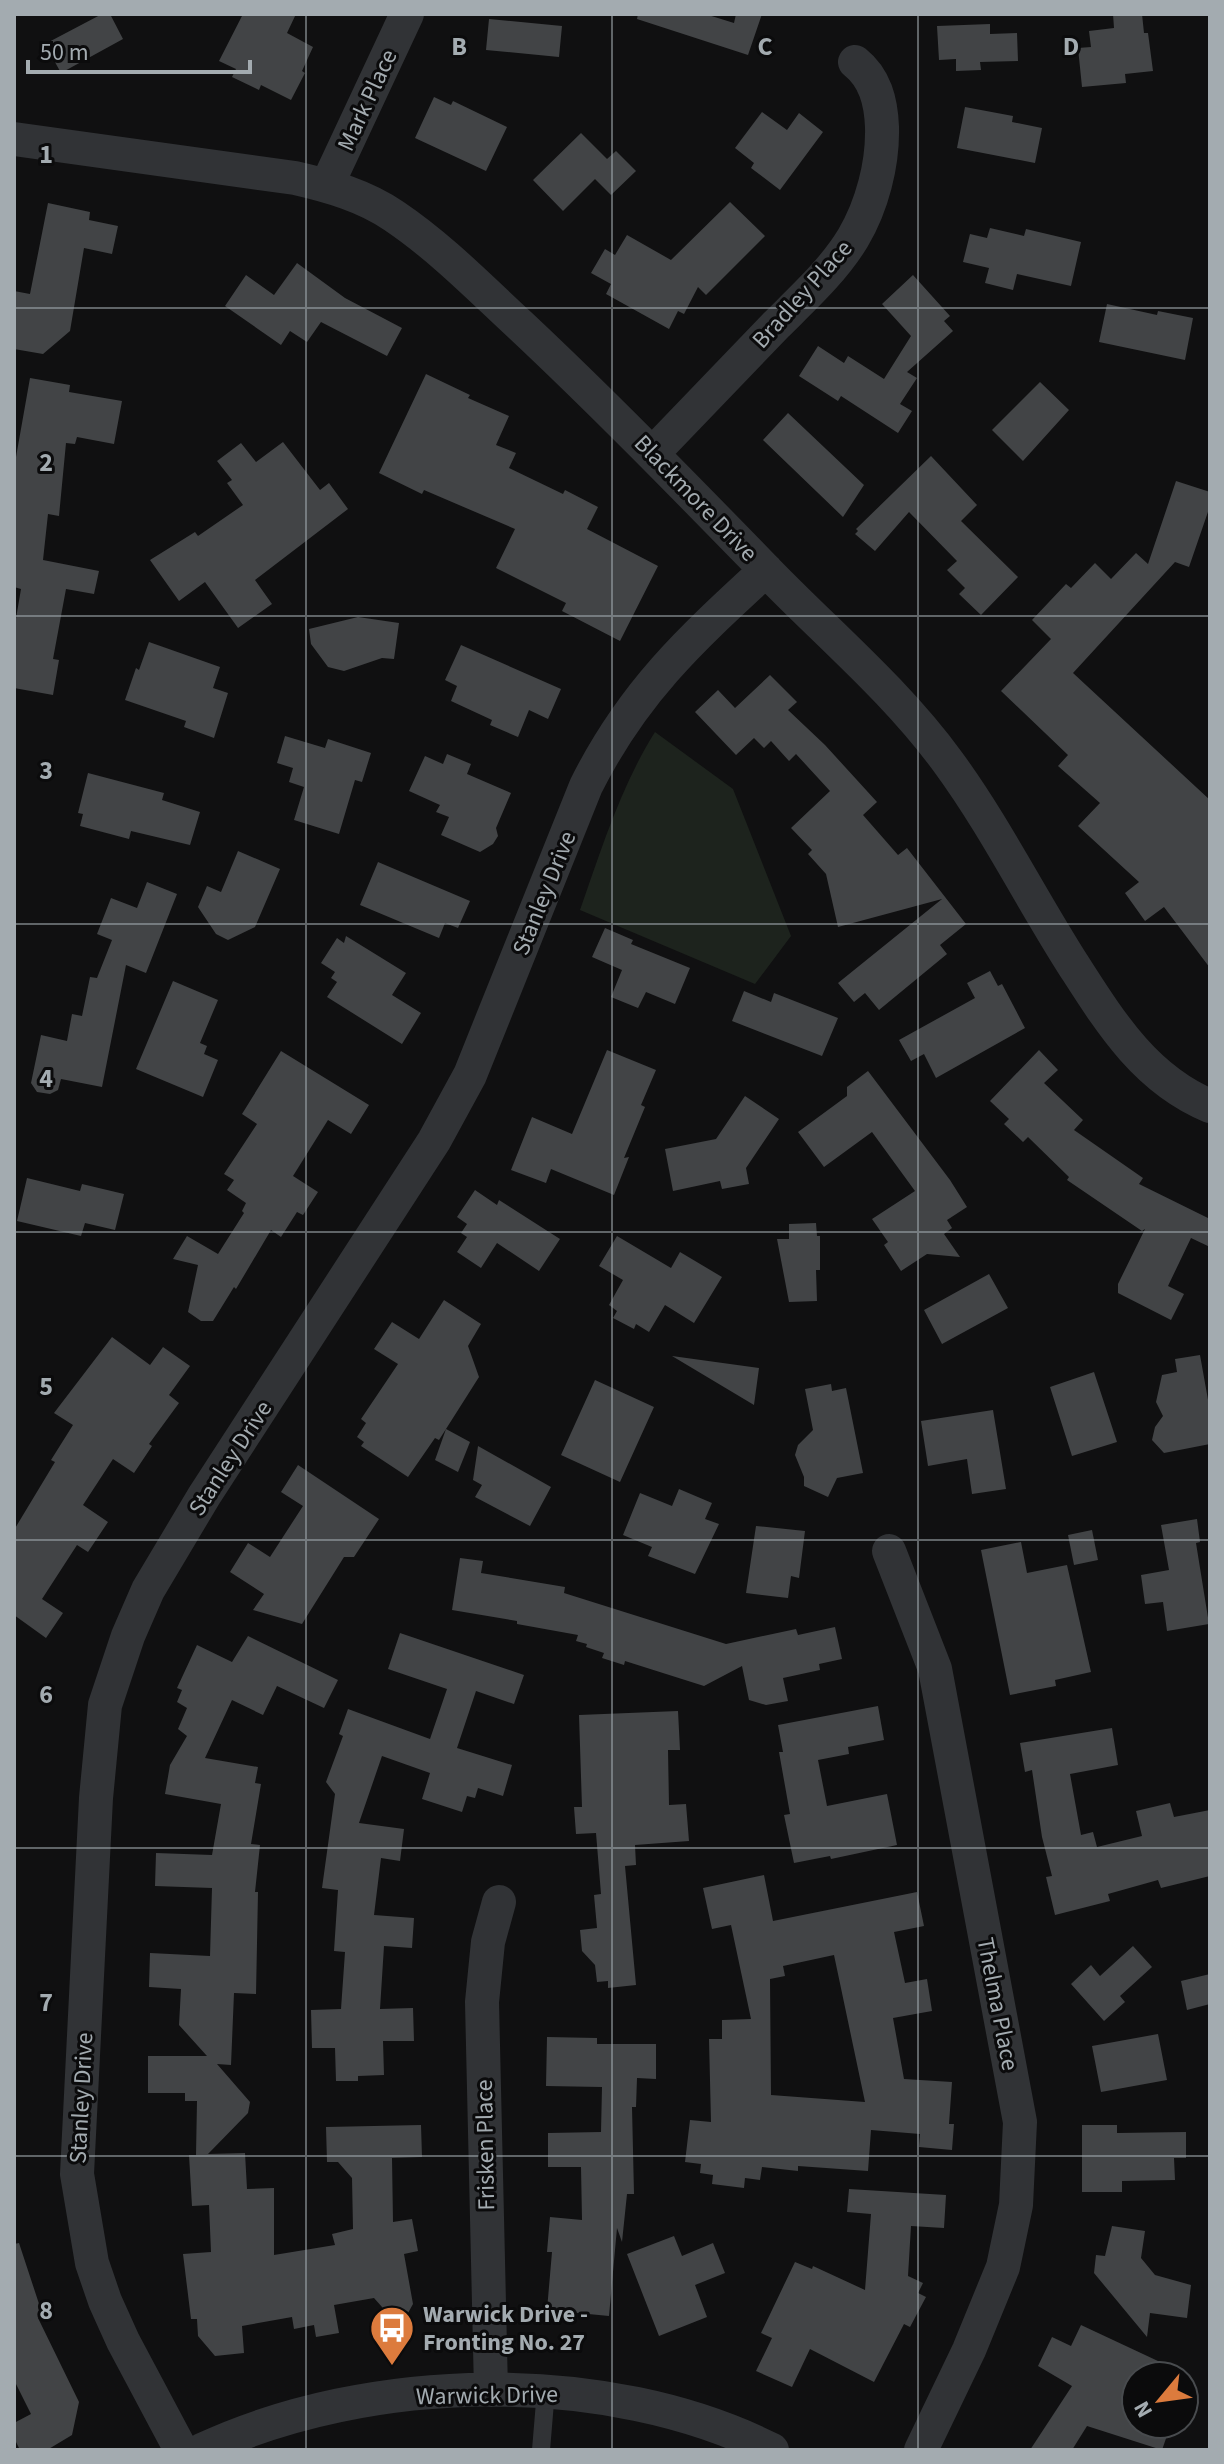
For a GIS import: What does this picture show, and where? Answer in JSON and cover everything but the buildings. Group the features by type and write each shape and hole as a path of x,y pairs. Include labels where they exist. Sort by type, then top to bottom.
{"street":[{"name":"Mark Place","path":"327,185 407,14"},
{"name":"Bradley Place","path":"653,453 808,293 853,237 868,207 883,139 878,95 865,70 855,62"},
{"name":"Blackmore Drive","path":"14,139 327,185 361,197 392,214 428,241 653,453 766,570 897,698 949,763 1120,1037 1144,1063 1169,1083 1210,1106"},
{"name":"Stanley Drive","path":"181,2450 105,2301 92,2263 77,2174 96,1798 105,1705 113,1676 148,1590 204,1496 434,1141 470,1075 586,786 604,751 654,679 694,636 766,570"},
{"name":"Thelma Place","path":"889,1551 935,1669 1020,2122 1016,2205 1003,2267 969,2350 921,2450"},
{"name":"Frisken Place","path":"491,2390 482,2002 488,1942 499,1902"},
{"name":"Warwick Drive","path":"202,2450 236,2434 335,2405 417,2394 491,2390 546,2390 619,2402 693,2418 744,2436 772,2450"}],"lane":[{"path":"541,2450 546,2390"}],"shaded area":[{"path":"655,732 733,789 791,936 755,984 580,910 622,796"}],"place":[{"name":"Warwick Drive - Fronting No. 27","path":"392,2367"}]}
